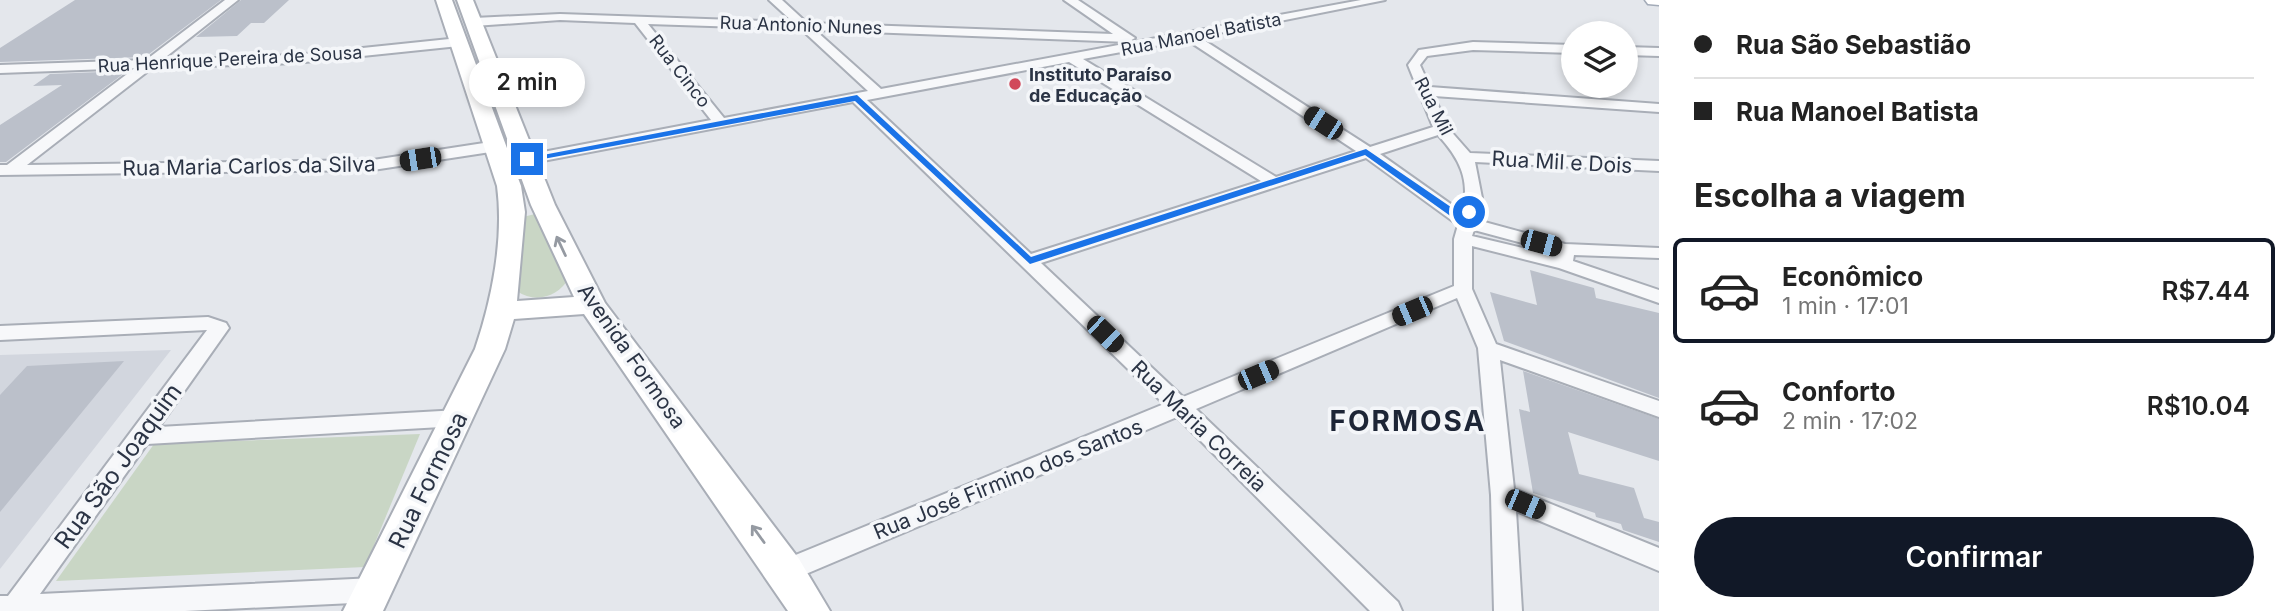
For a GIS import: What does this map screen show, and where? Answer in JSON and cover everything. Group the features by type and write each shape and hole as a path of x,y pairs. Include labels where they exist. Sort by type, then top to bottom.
{"main road":[{"name":"Avenida Formosa","path":"444,0 466,21 527,159 543,205 592,305 785,571 810,611"},
{"name":"Avenida Formosa","path":"466,21 509,186 513,212 502,311 490,349"},
{"path":"513,212 543,205"},
{"path":"502,311 592,305"},
{"name":"Rua Formosa","path":"369,600 490,349"}],"street":[{"path":"4,172 150,65 232,0"},
{"path":"775,0 878,93"},
{"path":"1070,0 1134,42"},
{"name":"Rua Manoel Batista","path":"527,159 1072,58 1134,42 1191,37 1379,0"},
{"name":"Rua Antonio Nunes","path":"466,21 534,17 638,19 1134,42"},
{"name":"Rua Cinco","path":"638,19 721,124"},
{"name":"Rua Henrique Pereira de Sousa","path":"0,69 295,59 466,21"},
{"path":"1191,37 1366,151 1465,231 1565,257 1659,297"},
{"name":"Rua Mil","path":"1463,289 1465,231 1474,198 1466,157 1441,129 1414,65 1415,59 1437,49 1473,46 1561,49"},
{"path":"1638,51 1659,52"},
{"path":"1072,58 1275,183"},
{"path":"1424,91 1659,108"},
{"name":"Rua Maria Correia","path":"857,98 1030,261 1388,611"},
{"path":"1030,261 1441,129"},
{"name":"Rua Maria Carlos da Silva","path":"4,172 373,165 497,146"},
{"name":"Rua Mil e Dois","path":"1466,157 1659,166"},
{"path":"1565,257 1659,253"},
{"path":"1463,289 1488,348 1503,495 1508,611"},
{"name":"Rua José Firmino dos Santos","path":"785,571 1463,289"},
{"name":"Rua São Joaquim","path":"0,333 208,323 218,326 217,333 8,607"},
{"path":"1488,348 1659,409"},
{"path":"140,436 459,418"},
{"path":"1503,495 1659,560"},
{"path":"8,607 369,600"}],"shaded area":[{"path":"171,350 0,569 0,355"}],"green space":[{"path":"539,213 569,278 559,290 538,298 517,291 523,217"},
{"path":"420,434 365,567 56,581 154,444"}],"building":[{"path":"75,0 221,0 145,57 0,62 0,48"},
{"path":"241,0 289,0 264,23 251,23 237,36 196,37"},
{"path":"127,71 6,162 0,162 0,125 62,85 33,86 50,74"},
{"path":"1530,270 1594,288 1596,298 1659,313 1659,398 1504,341 1490,292 1537,305"},
{"path":"124,361 0,512 0,395 27,366"},
{"path":"1523,371 1659,419 1659,461 1568,432 1579,474 1634,488 1644,518 1659,522 1659,542 1623,530 1621,524 1596,517 1595,513 1533,493 1519,409 1530,412"}],"place":[{"name":"Instituto Paraíso de Educação","path":"1015,84"}],"district":[{"name":"FORMOSA","path":"1408,421"}],"route":[{"path":"527,159 857,98 1030,261 1366,151 1467,223 1469,212"}]}
